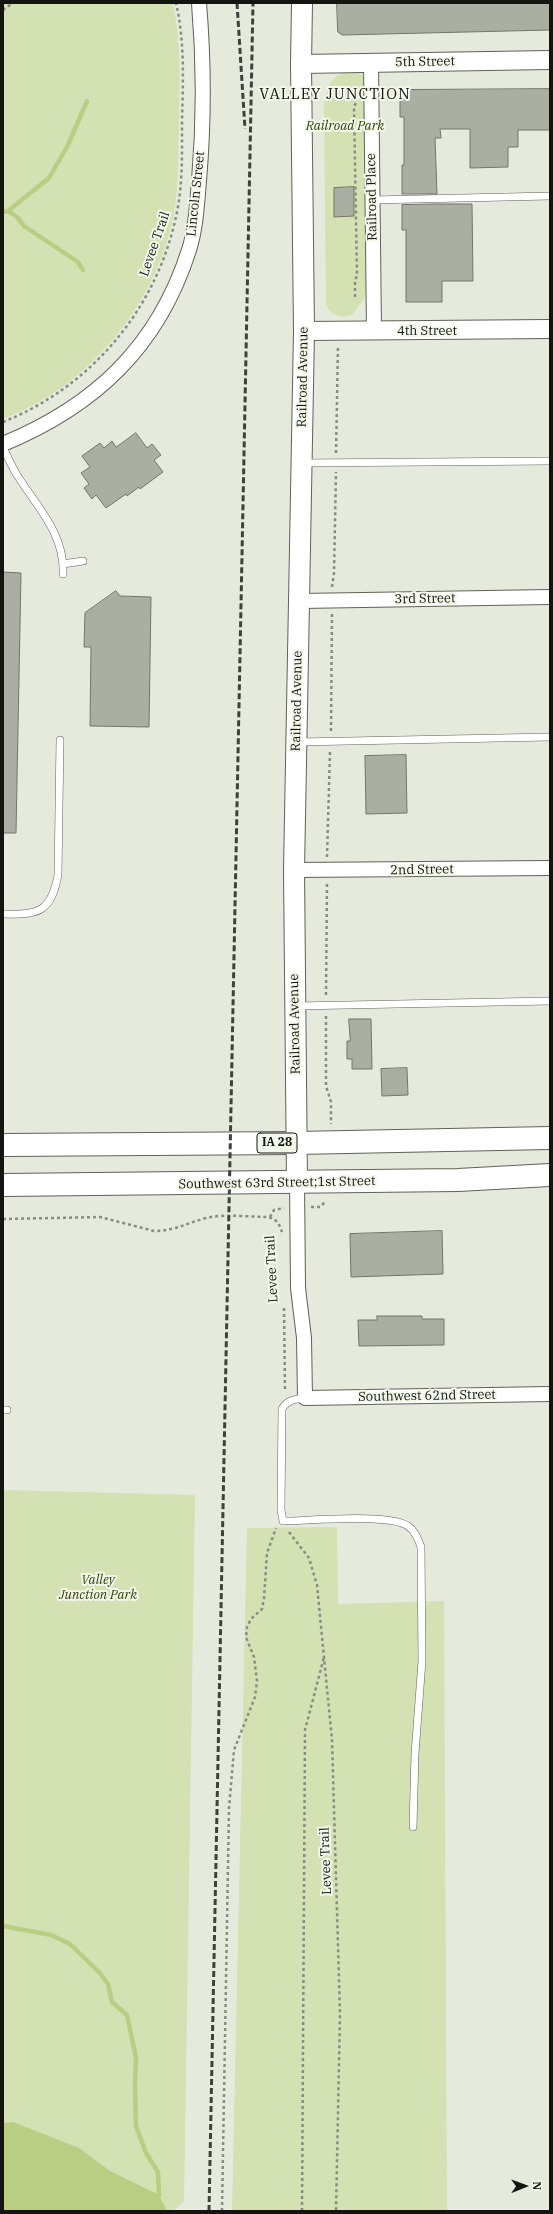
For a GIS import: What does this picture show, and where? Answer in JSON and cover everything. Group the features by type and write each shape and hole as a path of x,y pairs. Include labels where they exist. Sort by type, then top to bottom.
{"main road":[{"name":"Railroad Avenue","path":"297,1182 294,870 304,331 301,64 302,3"},
{"name":"IA 28","path":"3,1145 296,1143 550,1138"},
{"name":"Southwest 63rd Street;1st Street","path":"3,1186 458,1180 550,1175"}],"street":[{"name":"Lincoln Street","path":"3,444 34,431 61,416 105,383 145,337 173,288 189,250 197,208 201,164 203,73 199,3"},
{"name":"5th Street","path":"301,64 550,60"},
{"name":"Railroad Place","path":"371,63 374,331"},
{"name":"4th Street","path":"304,331 550,329"},
{"name":"3rd Street","path":"300,601 550,598"},
{"name":"2nd Street","path":"294,870 550,868"},
{"name":"Railroad Avenue","path":"297,1182 298,1288 304,1338 305,1398"},
{"name":"Southwest 62nd Street","path":"305,1398 550,1394"}],"lane":[{"path":"372,200 550,196"},
{"path":"3,448 16,474 57,536 63,564 63,574"},
{"path":"302,463 550,461"},
{"path":"63,564 83,561"},
{"path":"297,742 550,737"},
{"path":"3,914 34,913 46,906 55,893 58,875 60,740"},
{"path":"295,1006 550,1001"},
{"path":"305,1398 290,1400 285,1404 281,1419 280,1510 282,1521 354,1518 396,1521 408,1525 416,1534 421,1547 421,1687 415,1754 413,1827"}],"path":[{"path":"3,10 13,3"},
{"name":"Levee Trail","path":"3,422 22,415 59,393 93,365 123,332 135,314 158,271 173,232 180,188 183,59 182,32 176,3"},
{"path":"318,1207 328,1199"},
{"path":"270,1218 274,1210 284,1208"},
{"name":"Levee Trail","path":"3,1219 100,1217 154,1231 163,1231 173,1230 212,1217 270,1218 279,1223 283,1238"},
{"name":"Levee Trail","path":"284,1300 285,1404"},
{"path":"222,2211 229,1808 232,1768 234,1750 255,1697 257,1681 254,1657 246,1637 247,1627 251,1618 262,1609 267,1553 274,1538 280,1510"},
{"name":"Levee Trail","path":"282,1521 308,1558 313,1569 317,1585 332,1740 339,1948 336,2211"},
{"path":"302,2211 305,1730 324,1655"}],"green space":[{"path":"3,3 173,3 179,48 180,78 176,203 165,247 152,279 135,310 114,338 91,363 64,386 35,404 3,419"},
{"name":"Railroad Park","path":"356,71 363,76 365,80 367,288 364,299 353,314 349,316 338,316 331,312 326,305 324,105 327,91 332,80 341,74"},
{"name":"Valley Junction Park","path":"3,1490 195,1495 184,2201 173,2211 118,2211 3,2153"},
{"path":"337,1527 338,1604 444,1601 447,2211 232,2211 247,1528"}],"shaded area":[{"path":"13,2122 79,2148 110,2171 159,2195 167,2211 3,2211 3,2123"}],"building":[{"path":"337,3 550,3 550,30 342,35 338,32"},
{"path":"550,89 550,130 518,130 518,147 508,147 508,167 470,168 470,129 440,129 441,138 435,138 437,194 402,194 402,165 404,165 404,117 400,117 400,90"},
{"path":"354,187 354,216 334,217 334,188"},
{"path":"472,204 473,281 442,281 442,302 406,302 406,230 402,230 402,205"},
{"path":"136,433 147,448 152,444 161,455 154,460 163,472 140,489 139,487 127,496 126,494 106,508 96,495 92,499 84,488 89,484 81,473 90,467 82,456 100,443 104,448 112,441 116,447"},
{"path":"3,572 21,573 16,833 3,833"},
{"path":"116,591 120,596 151,597 149,727 90,726 91,647 84,647 85,613"},
{"path":"406,755 407,813 366,814 365,756"},
{"path":"349,1019 371,1019 372,1069 352,1069 352,1059 347,1059 347,1041 350,1041"},
{"path":"407,1068 408,1095 382,1096 381,1069"},
{"path":"442,1231 443,1274 351,1277 350,1234"},
{"path":"377,1316 422,1316 422,1319 444,1319 444,1345 359,1346 358,1320 377,1320"}],"waterway":[{"path":"8,211 49,178 68,145 87,101"},
{"path":"3,212 8,211 17,217 24,226 78,262 83,270"},
{"path":"3,1926 51,1935 70,1944 100,1973 108,1984 112,2002 127,2015 136,2058 136,2126 146,2153 158,2172 159,2195 155,2198"}],"railway":[{"path":"237,3 245,129"},
{"path":"209,2211 253,3"}],"district":[{"name":"VALLEY JUNCTION","path":"335,95"}]}
